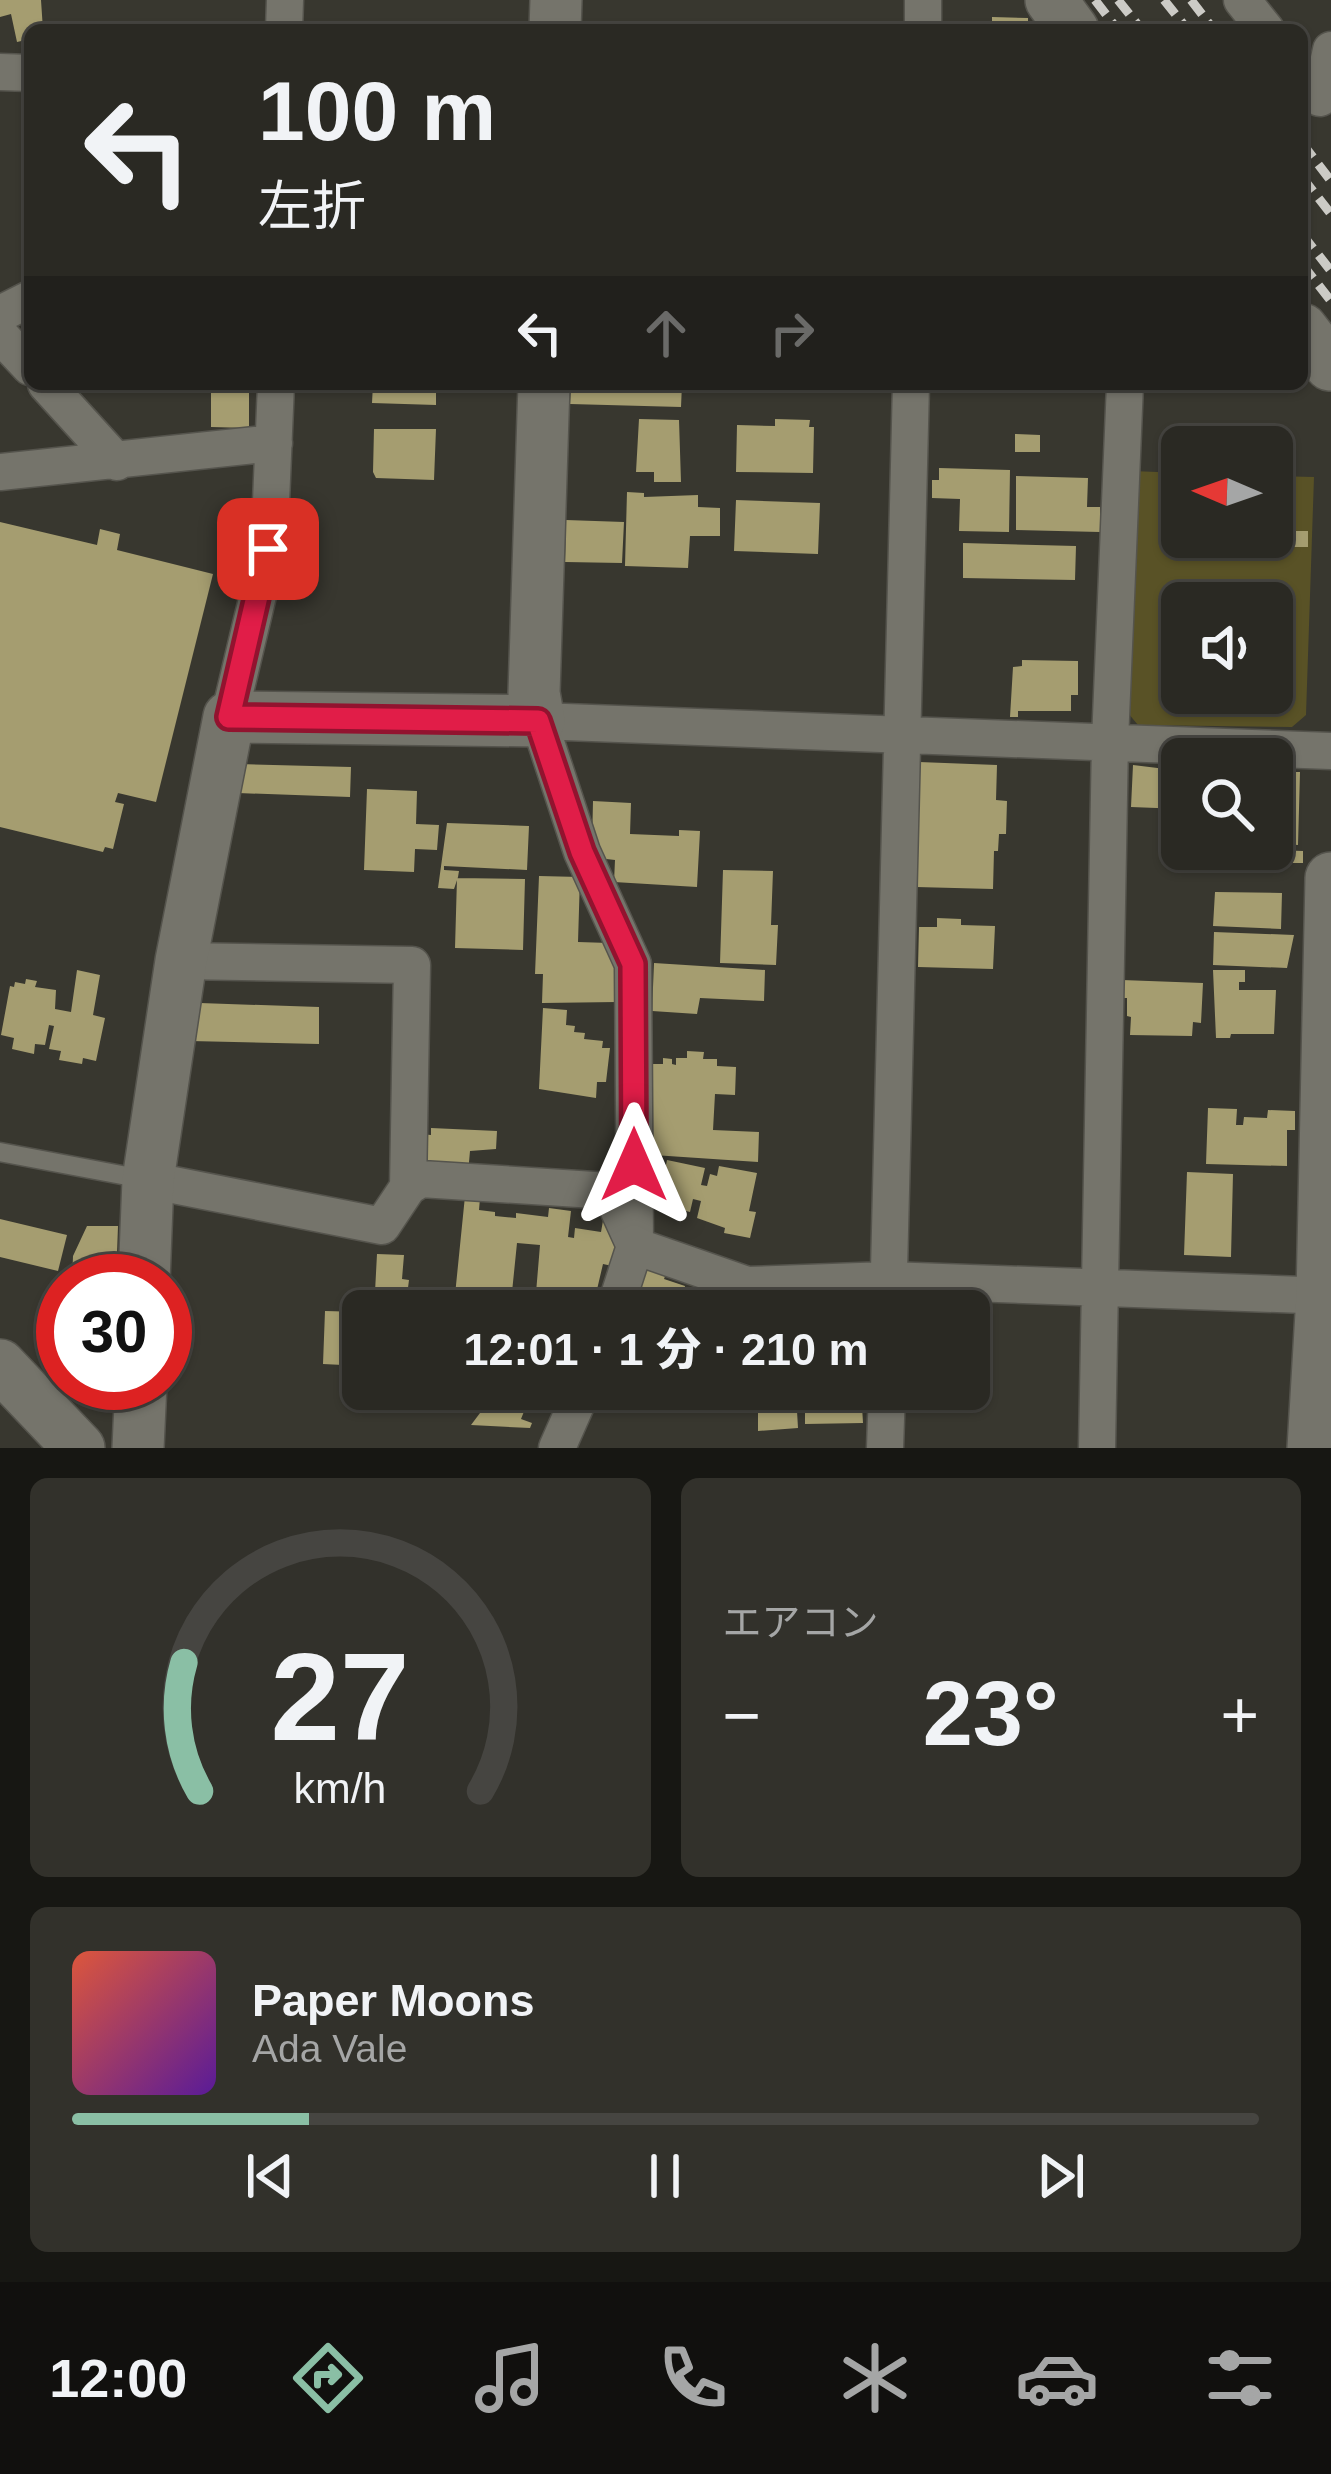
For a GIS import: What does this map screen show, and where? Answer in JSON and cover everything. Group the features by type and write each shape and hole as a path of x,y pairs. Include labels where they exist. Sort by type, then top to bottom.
{"street":[{"path":"1242,0 1261,24"},
{"path":"1318,95 1331,50"},
{"path":"0,335 24,361"},
{"path":"1308,337 1331,366"},
{"path":"52,390 117,461"},
{"path":"145,1254 148,1180 181,961 268,549 276,390"},
{"path":"544,390 534,693 538,721 582,852 633,964 635,1246 621,1290"},
{"path":"888,1290 911,390"},
{"path":"1096,1448 1110,741 1125,390"},
{"path":"0,472 274,443"},
{"path":"229,717 538,721 1331,751"},
{"path":"1313,1448 1326,1296 1331,878"},
{"path":"181,961 412,965 408,1187"},
{"path":"148,1180 382,1226 408,1187 421,1179 610,1191 635,1246 747,1285 818,1290"},
{"path":"990,1292 1100,1288 1326,1296"},
{"path":"0,1365 79,1448"},
{"path":"138,1448 140,1410"},
{"path":"557,1448 574,1410"},
{"path":"885,1448 886,1410"}],"lane":[{"path":"0,1152 148,1180"}],"shaded area":[{"path":"1132,471 1161,472 1161,558 1293,558 1293,476 1314,477 1306,715 1292,727 1138,725 1128,713"}],"building":[{"path":"0,0 41,0 43,24 24,24 24,40 17,42 11,14 0,17"},
{"path":"992,17 1028,18 1028,24 992,24"},
{"path":"211,390 256,390 249,391 249,428 211,427"},
{"path":"373,390 436,390 436,405 372,403"},
{"path":"571,390 682,390 681,407 570,404"},
{"path":"639,419 679,420 681,482 654,482 654,472 636,472"},
{"path":"775,419 810,420 813,473 736,472 737,425 775,426"},
{"path":"374,429 436,429 434,480 376,478"},
{"path":"1015,434 1040,435 1040,452 1015,452"},
{"path":"939,468 1010,470 1009,532 959,531 960,499 932,498 932,480 939,480"},
{"path":"1016,476 1088,478 1087,507 1100,507 1100,532 1016,530"},
{"path":"627,492 644,493 644,497 698,495 698,507 720,508 720,536 690,536 688,568 625,566"},
{"path":"736,500 820,503 818,554 734,551"},
{"path":"566,520 624,522 622,563 565,562"},
{"path":"0,522 97,545 100,529 120,534 117,550 213,574 156,802 118,793 115,802 124,804 113,849 105,847 103,852 0,827"},
{"path":"1293,531 1308,531 1308,547 1293,547"},
{"path":"963,543 1076,546 1075,580 963,578"},
{"path":"1022,660 1078,661 1078,695 1071,695 1071,711 1018,711 1018,717 1010,717 1013,667 1022,666"},
{"path":"919,762 997,765 996,800 1007,801 1006,834 999,834 998,851 994,851 993,889 916,887"},
{"path":"239,764 351,767 350,797 238,793"},
{"path":"1133,765 1161,768 1161,808 1131,807"},
{"path":"1293,772 1300,772 1298,845 1293,845"},
{"path":"367,789 417,791 416,824 439,825 437,850 415,849 414,872 364,870"},
{"path":"593,801 631,803 630,834 679,836 679,830 700,831 697,887 614,882 615,860 598,858 592,845"},
{"path":"447,823 529,826 527,870 444,866 444,870 459,871 458,877 454,889 438,888"},
{"path":"1293,851 1303,851 1303,863 1293,863"},
{"path":"723,870 773,871 771,925 778,925 776,965 720,963"},
{"path":"539,876 580,877 578,942 609,943 617,962 617,1002 542,1003 543,974 535,974"},
{"path":"457,878 525,879 523,950 455,948"},
{"path":"1215,892 1282,893 1281,929 1213,926"},
{"path":"937,918 961,919 961,925 995,926 993,969 918,967 919,927 937,927"},
{"path":"1214,932 1294,935 1287,968 1213,965"},
{"path":"654,963 765,970 764,1001 700,998 697,1014 652,1011"},
{"path":"77,970 100,975 93,1015 105,1018 96,1061 59,1060 61,1051 49,1049 54,1026 49,1025 45,1045 35,1044 34,1054 12,1049 14,1038 1,1035 10,986 25,984 26,979 37,981 35,987 56,990 55,1009 71,1012"},
{"path":"1213,970 1245,970 1239,990 1276,990 1274,1034 1216,1038"},
{"path":"1122,980 1203,983 1201,1023 1193,1022 1192,1036 1130,1035"},
{"path":"200,1003 319,1007 319,1044 190,1041 191,1019 199,1019"},
{"path":"543,1008 567,1010 566,1025 585,1033 584,1039 603,1041 602,1048 610,1048 606,1082 597,1082 596,1098 539,1089"},
{"path":"687,1051 704,1052 703,1059 717,1059 717,1066 736,1067 735,1095 715,1094 713,1130 759,1132 758,1162 653,1155 651,1064 663,1064 663,1058 676,1065 676,1058 687,1058"},
{"path":"1208,1108 1237,1109 1236,1125 1243,1125 1244,1117 1267,1118 1268,1110 1295,1111 1295,1130 1287,1130 1287,1166 1206,1164"},
{"path":"431,1128 497,1131 496,1149 470,1151 468,1173 421,1168 420,1134 431,1135"},
{"path":"667,1160 705,1168 701,1185 707,1186 710,1174 717,1176 719,1166 757,1173 749,1211 756,1212 750,1238 724,1233 725,1228 697,1218 701,1201 693,1199 690,1212 658,1204"},
{"path":"1187,1172 1233,1174 1231,1257 1184,1255"},
{"path":"465,1196 480,1198 479,1210 495,1212 495,1216 548,1217 549,1208 571,1211 568,1237 574,1238 575,1228 601,1232 604,1215 625,1219 617,1267 603,1264 597,1290 536,1290 540,1245 517,1243 512,1290 456,1290"},
{"path":"0,1219 67,1235 62,1254 36,1254 36,1266 0,1257"},
{"path":"87,1226 118,1226 117,1254 74,1254"},
{"path":"377,1254 404,1255 402,1279 409,1280 408,1290 375,1290"},
{"path":"642,1263 667,1271 664,1279 685,1286 684,1290 633,1290"},
{"path":"325,1311 342,1311 342,1365 323,1364"},
{"path":"482,1410 525,1410 521,1419 532,1423 530,1428 471,1425"},
{"path":"758,1410 862,1410 863,1423 805,1424 805,1411 797,1411 798,1428 758,1431"}],"railway":[{"path":"1095,0 1113,24"},
{"path":"1118,0 1137,24"},
{"path":"1164,0 1183,24"},
{"path":"1191,0 1209,24"},
{"path":"1308,151 1331,181"},
{"path":"1308,185 1331,214"},
{"path":"1308,242 1331,271"},
{"path":"1308,272 1331,301"}],"route":[{"path":"268,549 229,717 538,721 582,852 633,964 634,1165"}]}
